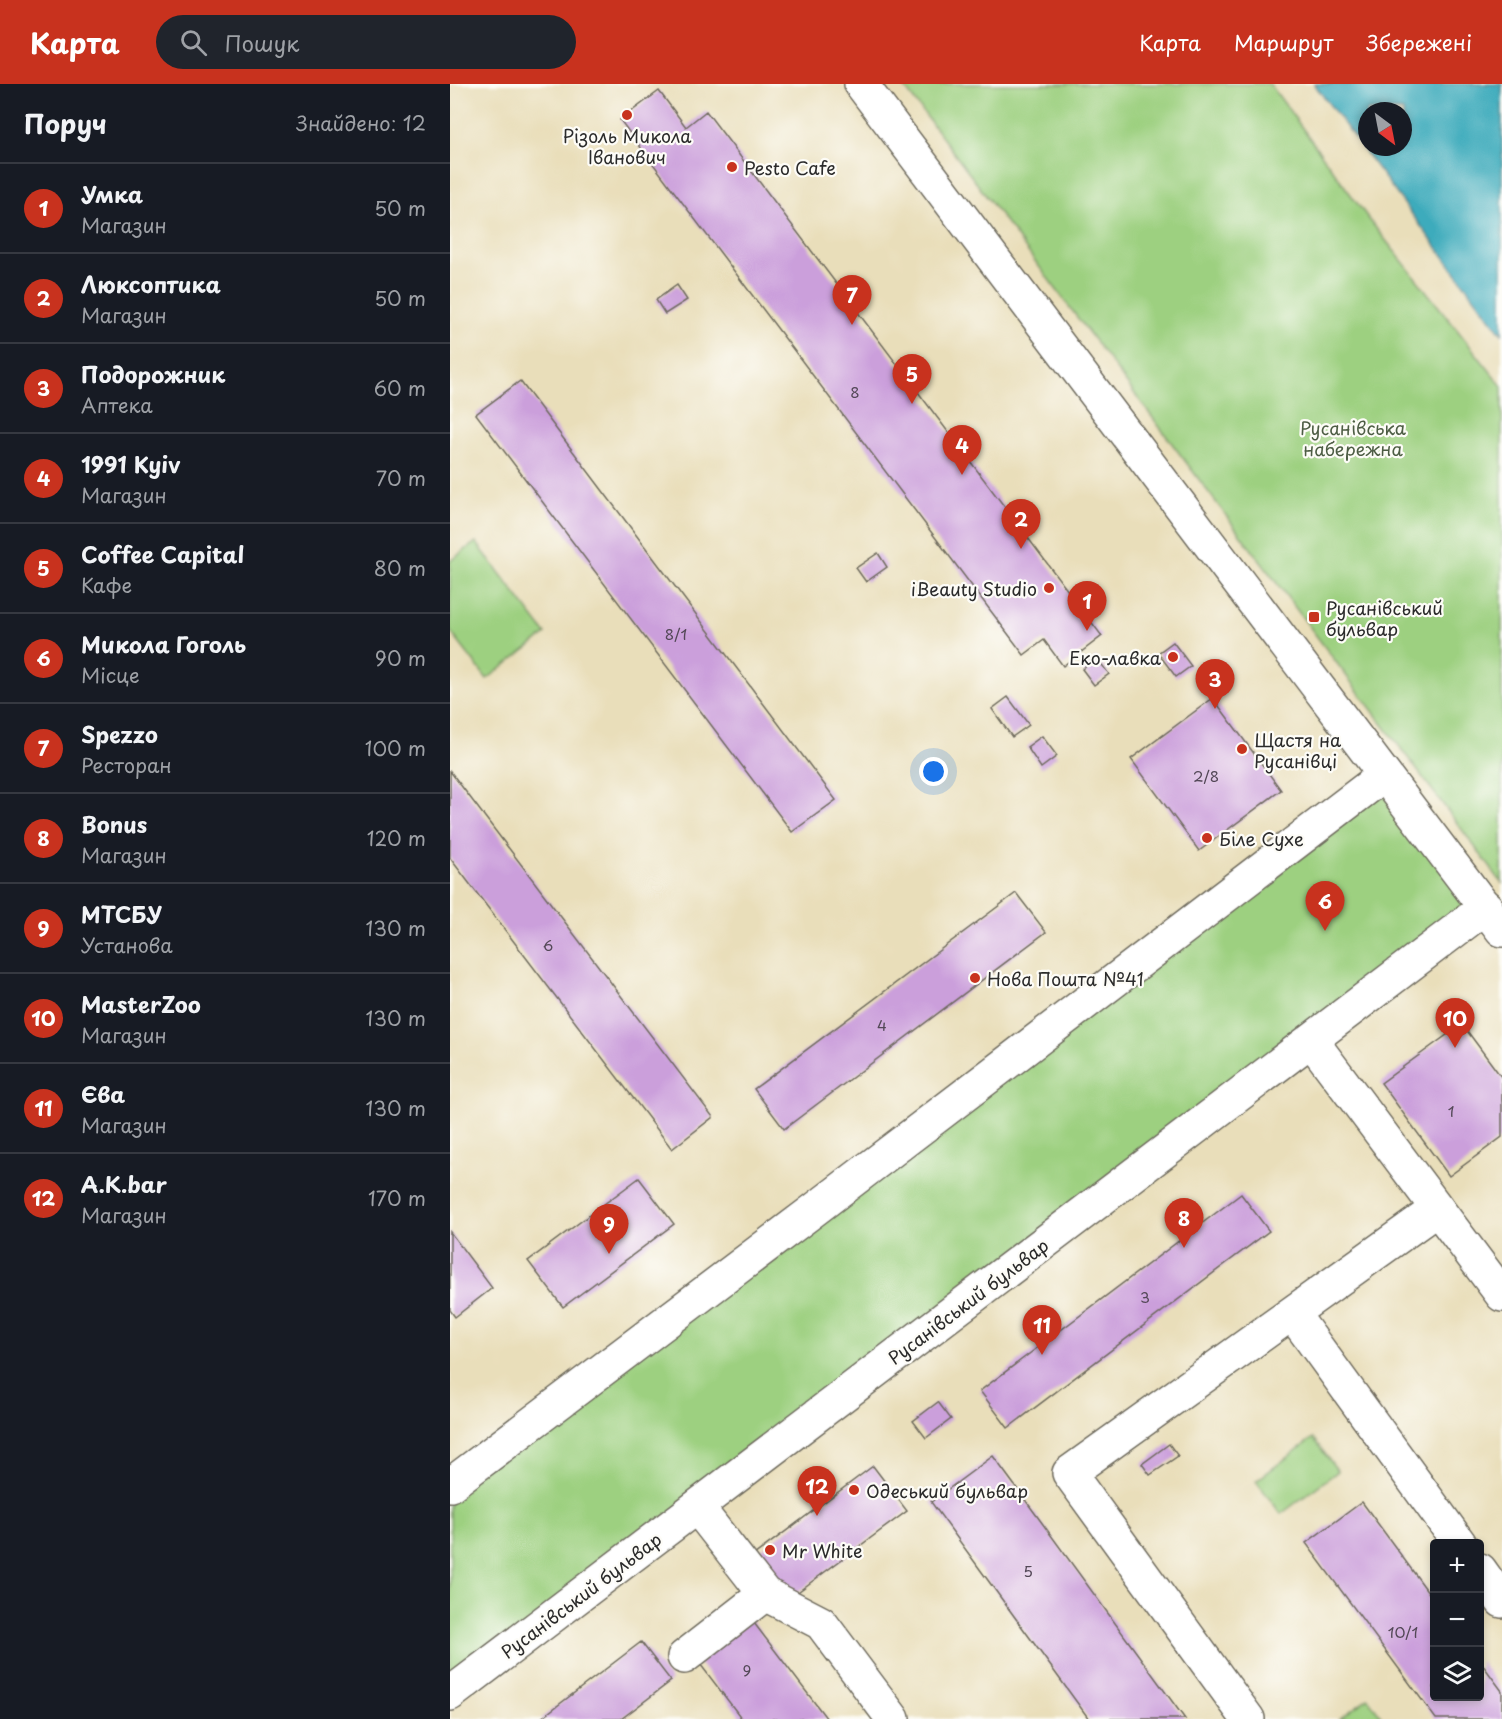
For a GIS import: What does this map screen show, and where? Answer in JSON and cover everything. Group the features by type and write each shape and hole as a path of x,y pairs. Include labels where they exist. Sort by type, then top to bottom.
{"street":[{"path":"861,84 1494,919"},
{"path":"450,1485 824,1203 1384,775"},
{"name":"Русанівський бульвар","path":"450,1694 1311,1040 1494,919"},
{"path":"1311,1040 1502,1295"},
{"path":"1248,1719 1069,1473 1437,1209"},
{"path":"1292,1313 1456,1539"},
{"path":"697,1508 765,1594 821,1623 893,1719"},
{"path":"1484,1577 1502,1601"},
{"path":"684,1657 765,1594"}],"green space":[{"name":"Русанівська набережна","path":"902,84 1270,84 1368,218 1502,386 1502,883"},
{"path":"476,542 546,634 487,679 450,631 450,561"},
{"path":"1384,775 1486,907 450,1693 450,1487"},
{"path":"1313,1438 1338,1471 1281,1514 1256,1481"},
{"path":"1368,1698 1383,1719 1339,1719"}],"water":[{"path":"1314,84 1502,84 1502,334 1368,156 1412,156 1412,102 1358,102 1358,143"}],"building":[{"path":"659,91 686,127 706,111 1102,636 1063,666 1044,640 1024,655 620,120"},
{"path":"677,285 687,300 665,314 656,300"},
{"path":"520,381 836,800 792,832 476,414"},
{"path":"878,553 887,567 866,582 856,568"},
{"path":"1173,642 1191,666 1176,677 1158,653"},
{"path":"1096,657 1109,674 1094,685 1082,669"},
{"path":"1008,697 1029,725 1012,737 992,709"},
{"path":"1213,698 1281,790 1199,851 1131,759"},
{"path":"1042,736 1057,756 1041,768 1027,747"},
{"path":"450,771 713,1117 672,1149 450,858"},
{"path":"1016,893 1046,932 784,1129 754,1089"},
{"path":"1462,1024 1502,1078 1502,1137 1449,1176 1381,1083"},
{"path":"639,1178 674,1224 563,1307 528,1261"},
{"path":"1241,1194 1269,1231 1008,1428 980,1391"},
{"path":"450,1232 492,1288 455,1317 450,1310"},
{"path":"938,1402 951,1419 926,1438 913,1421"},
{"path":"1169,1444 1178,1456 1150,1475 1142,1464"},
{"path":"993,1456 1185,1719 1089,1719 931,1502"},
{"path":"873,1466 907,1511 787,1600 754,1555"},
{"path":"1362,1502 1430,1595 1430,1701 1484,1701 1484,1666 1502,1691 1502,1719 1436,1719 1306,1543"},
{"path":"751,1619 827,1719 742,1719 697,1660"},
{"path":"641,1642 671,1681 621,1719 540,1719"}],"place":[{"name":"Різоль Микола Іванович","path":"627,115"},
{"name":"Pesto Cafe","path":"732,167"},
{"name":"Spezzo","path":"852,325"},
{"name":"Coffee Capital","path":"912,404"},
{"name":"1991 Kyiv","path":"962,475"},
{"name":"Люксоптика","path":"1021,549"},
{"name":"iBeauty Studio","path":"1049,588"},
{"name":"Русанівський бульвар","path":"1314,617"},
{"name":"Умка","path":"1087,631"},
{"name":"Еко-лавка","path":"1173,657"},
{"name":"Подорожник","path":"1215,709"},
{"name":"Щастя на Русанівці","path":"1242,749"},
{"name":"Біле Сухе","path":"1207,838"},
{"name":"Микола Гоголь","path":"1325,931"},
{"name":"Нова Пошта №41","path":"975,978"},
{"name":"MasterZoo","path":"1455,1048"},
{"name":"Bonus","path":"1184,1248"},
{"name":"МТСБУ","path":"609,1254"},
{"name":"Єва","path":"1042,1355"},
{"name":"Одеський бульвар","path":"854,1490"},
{"name":"А.К.bar","path":"817,1516"},
{"name":"Mr White","path":"770,1550"}]}
